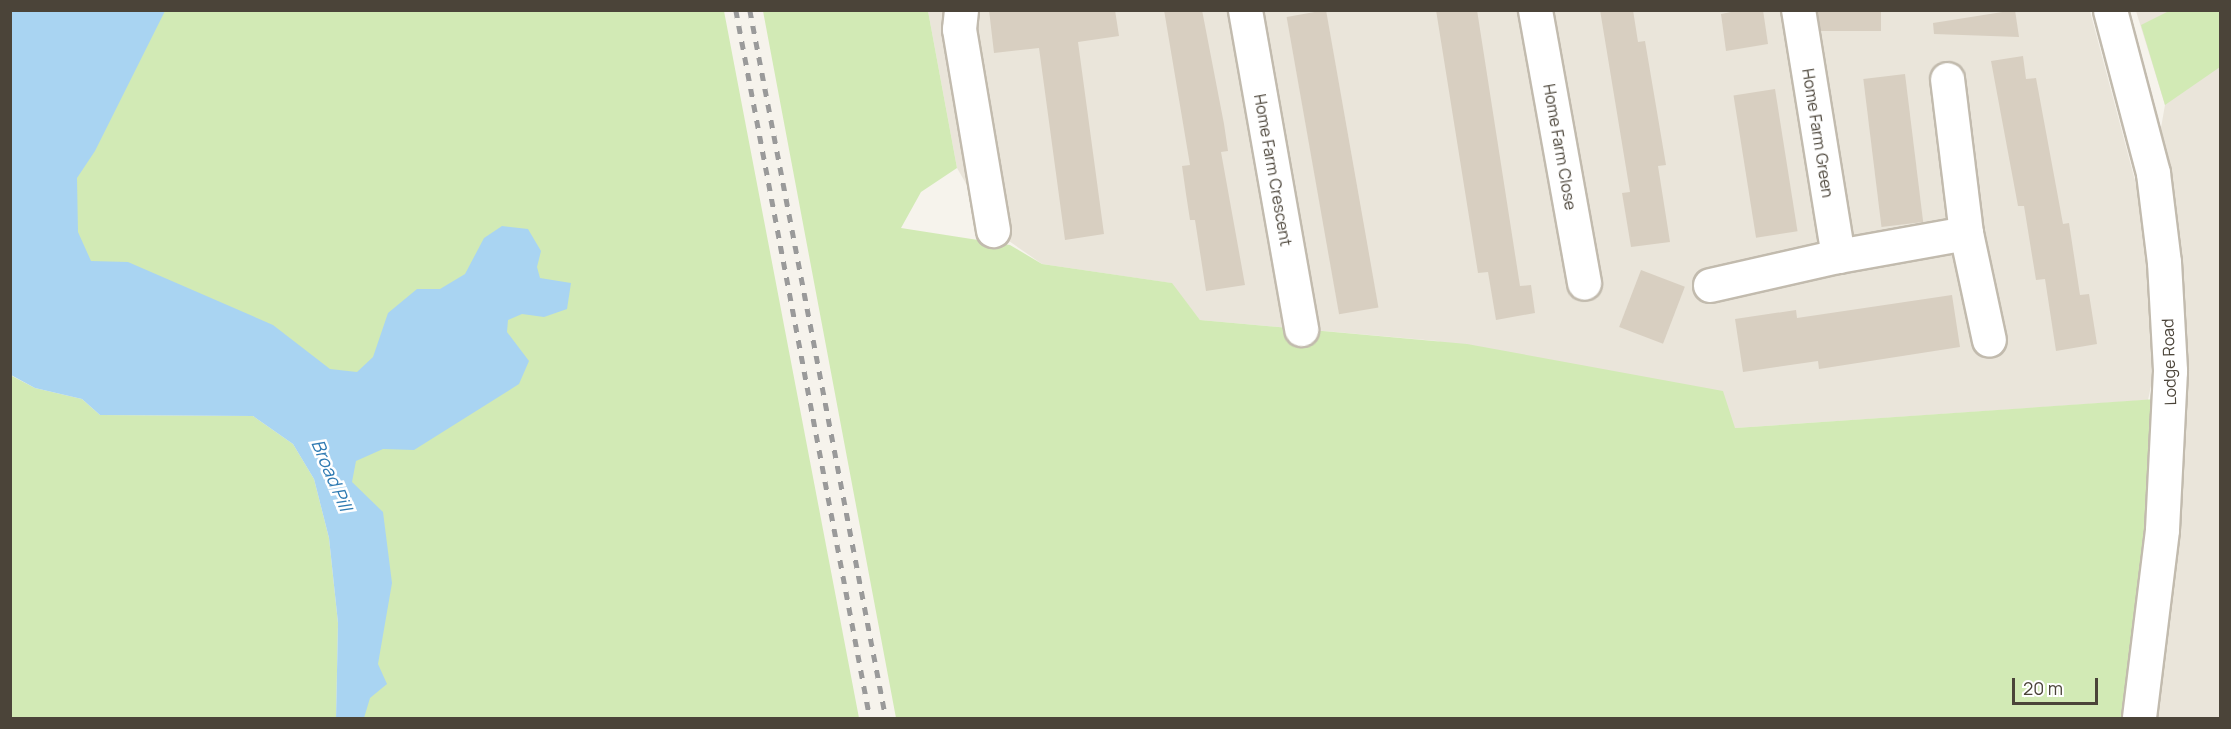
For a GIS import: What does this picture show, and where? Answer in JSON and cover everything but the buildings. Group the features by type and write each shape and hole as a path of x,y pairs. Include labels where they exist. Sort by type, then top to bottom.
{"street":[{"path":"961,10 959,29 993,230"},
{"name":"Home Farm Crescent","path":"1245,10 1301,329"},
{"name":"Home Farm Close","path":"1534,10 1584,284"},
{"name":"Home Farm Green","path":"1798,10 1838,256"},
{"name":"Lodge Road","path":"2110,10 2154,173 2164,262 2170,371 2162,530 2139,718"},
{"path":"1947,79 1966,233 1989,340"},
{"path":"1710,285 1838,256 1966,233"}],"shaded area":[{"path":"928,11 2090,11 2142,207 2155,367 2148,400 1735,428 1437,341 1200,320 1171,283 1042,264 993,230 957,168"},
{"path":"2136,11 2220,11 2220,718 2139,718 2162,530 2153,173 2165,105"}],"green space":[{"path":"65,11 724,11 859,718 354,718 318,439 66,338"},
{"path":"763,11 928,11 957,168 921,192 901,228 1010,245 1042,264 1172,283 1200,320 1467,344 1723,391 1735,428 2171,398 2139,718 896,718"},
{"path":"2169,11 2220,11 2220,67 2165,105 2141,25"},
{"path":"10,375 35,388 82,399 100,415 253,416 293,444 314,479 329,538 338,623 336,718 11,718"}],"water":[{"name":"Broad Pill","path":"10,11 165,11 95,151 77,178 78,232 91,261 128,262 273,325 330,369 357,372 373,357 388,313 417,289 440,289 465,274 484,238 502,226 528,229 541,251 537,267 540,278 571,283 567,309 544,317 522,314 508,320 507,332 529,361 519,384 414,450 383,449 356,461 352,482 383,512 392,583 378,664 387,684 370,698 364,718 336,718 338,623 329,538 314,479 293,444 253,416 100,415 82,399 35,388 11,375"}],"railway":[{"path":"736,10 870,718"},
{"path":"750,10 886,718"}]}
